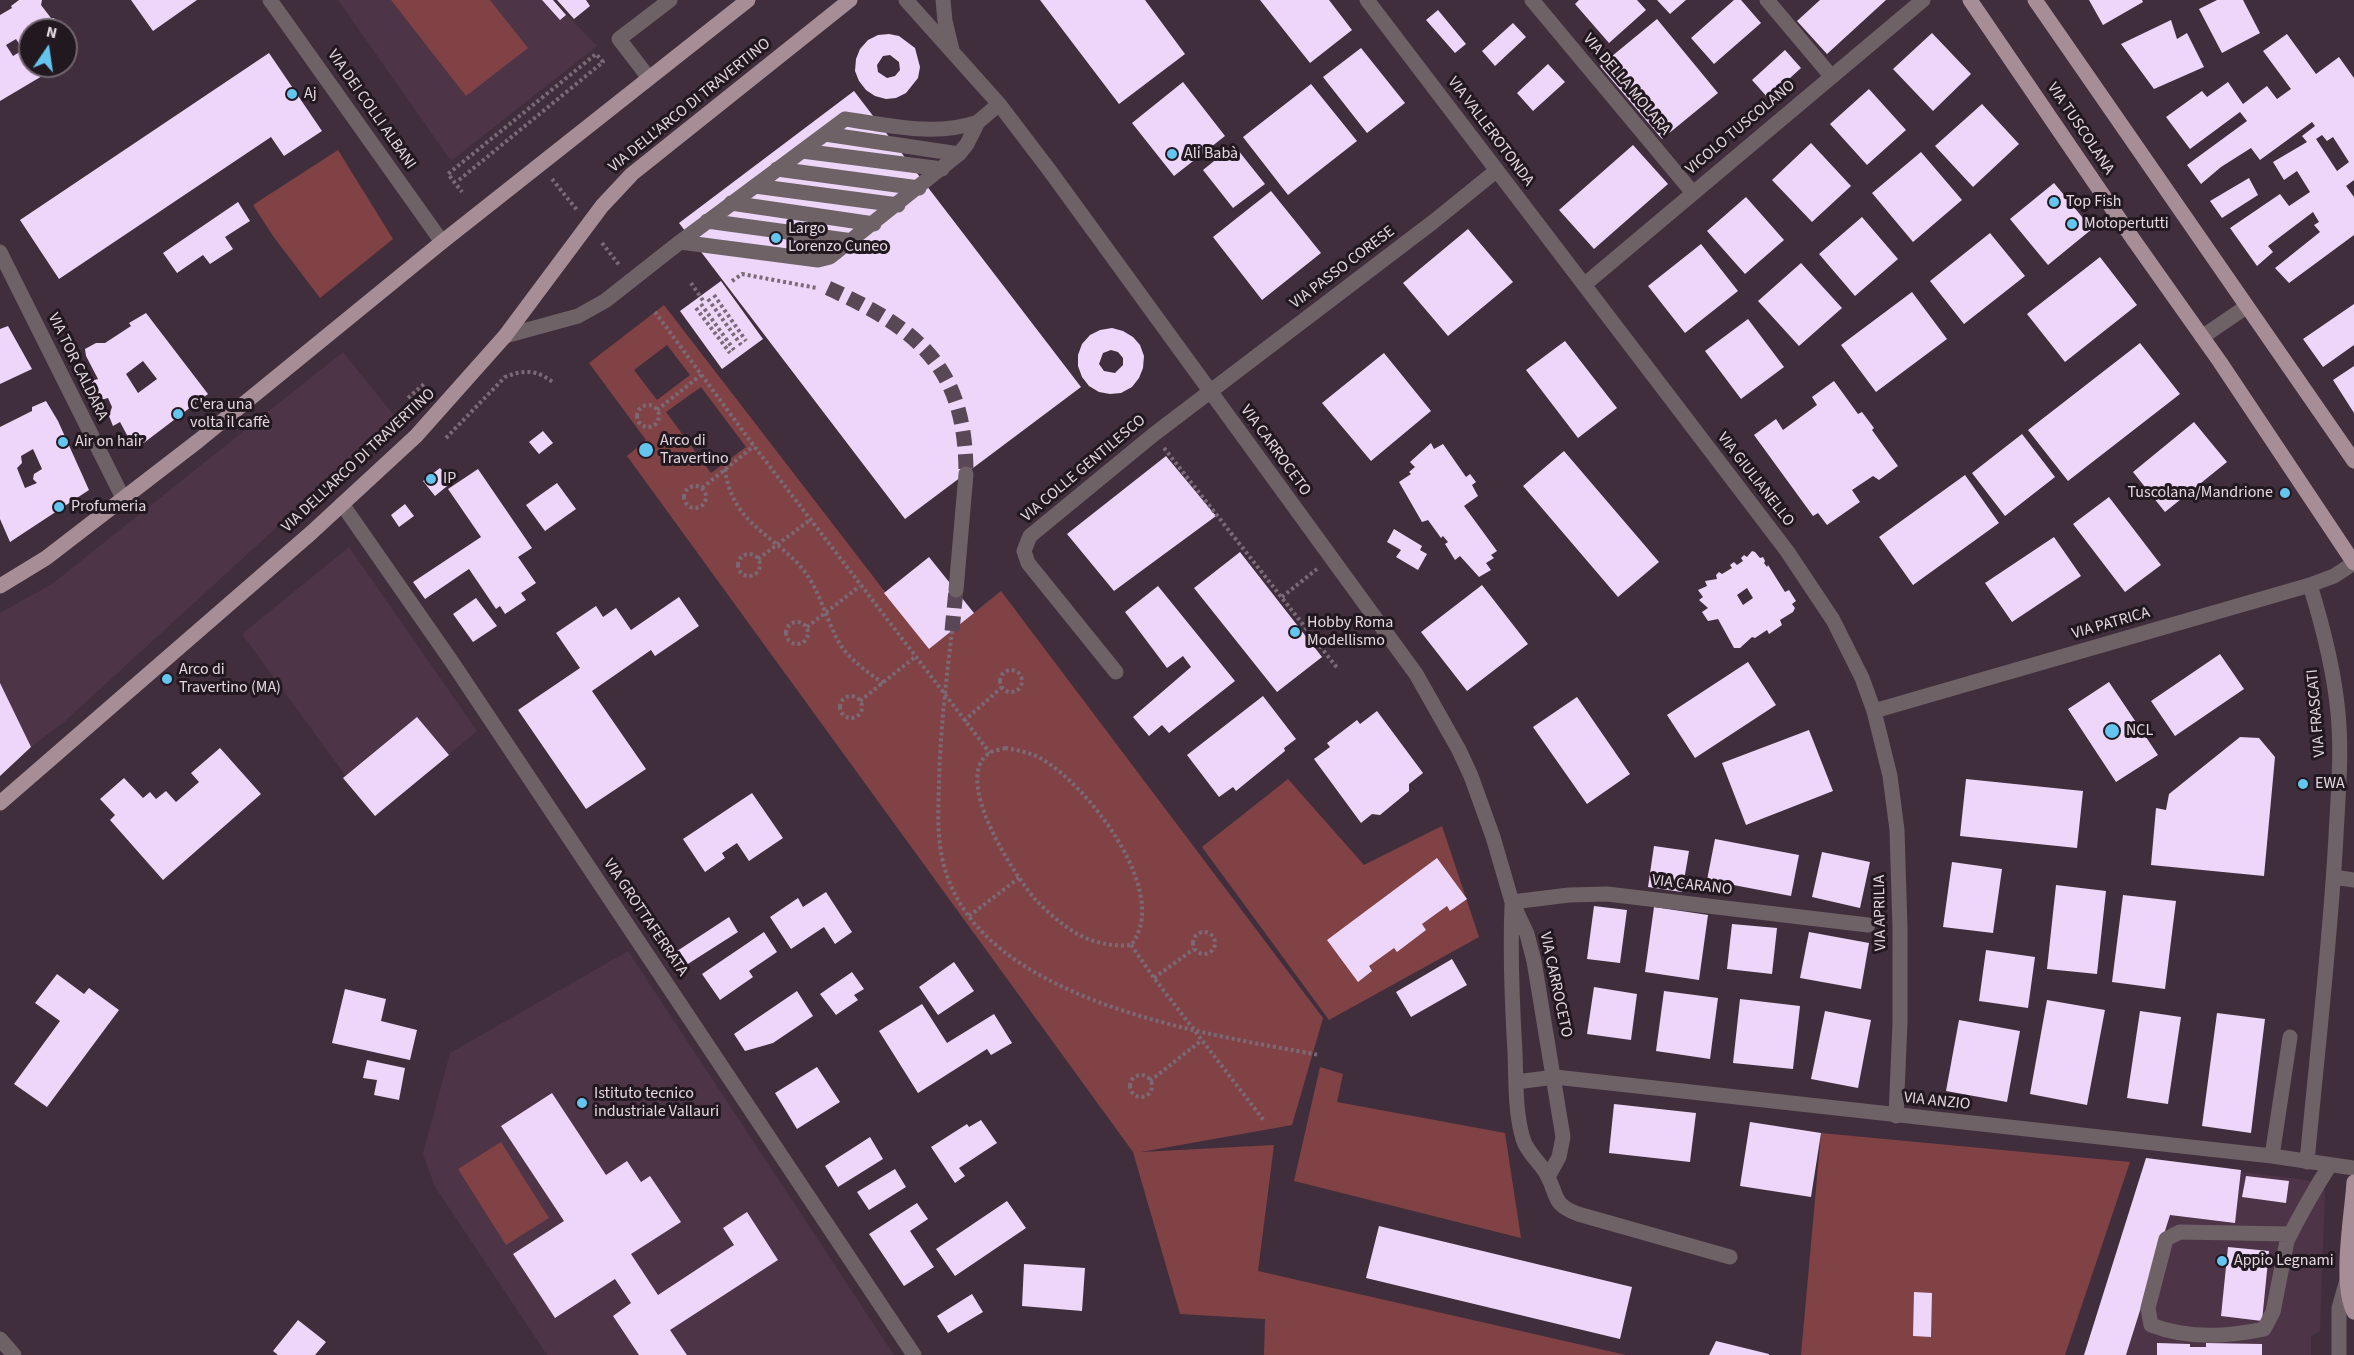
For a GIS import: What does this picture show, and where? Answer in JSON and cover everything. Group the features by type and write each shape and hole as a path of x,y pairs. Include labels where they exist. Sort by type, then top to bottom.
{"main road":[{"path":"0,586 46,558 198,441 442,242 748,0"},
{"name":"VIA DELL'ARCO DI TRAVERTINO","path":"0,803 342,504 431,421 505,336 561,260 621,185 651,158 850,0"},
{"name":"VIA TUSCOLANA","path":"1970,0 2354,563"},
{"path":"2035,0 2354,461"},
{"path":"2354,1182 2347,1280 2349,1298 2354,1312"}],"street":[{"name":"VIA DEI COLLI ALBANI","path":"270,0 442,242"},
{"path":"649,78 619,39 670,0"},
{"name":"VIA CARROCETO","path":"906,0 999,104 1050,171 1330,559 1416,674 1459,750 1484,810 1512,903 1527,934 1534,962 1555,1077 1563,1137 1559,1156 1548,1177"},
{"name":"VIA CARROCETO","path":"943,0 945,21 953,53"},
{"name":"VIA VALLEROTONDA","path":"1367,0 1584,285"},
{"name":"VIA DELLA MOLARA","path":"1532,0 1693,194"},
{"path":"1767,0 1830,76"},
{"name":"VICOLO TUSCOLANO","path":"1584,285 1923,0"},
{"path":"680,242 818,260 830,257 853,241 959,154 978,122 999,104"},
{"path":"505,336 564,320 593,308 619,292 707,221 845,119 931,130 955,129 978,122"},
{"path":"825,134 959,154"},
{"path":"802,151 942,169"},
{"path":"777,169 919,188"},
{"name":"VIA PASSO CORESE","path":"1209,392 1433,222 1496,171"},
{"path":"755,186 897,205"},
{"path":"731,203 874,224"},
{"path":"707,221 853,241"},
{"name":"VIA TOR CALDARA","path":"0,252 123,498"},
{"name":"VIA GIULIANELLO","path":"1584,285 1809,582 1849,650 1874,711"},
{"path":"2202,337 2246,307"},
{"name":"VIA COLLE GENTILESCO","path":"1116,672 1028,563 1024,551 1030,536 1209,392"},
{"path":"956,590 966,474"},
{"name":"VIA GROTTAFERRATA","path":"342,504 452,662 914,1355"},
{"name":"VIA PATRICA","path":"1874,711 2310,585 2334,576 2354,563"},
{"name":"VIA FRASCATI","path":"2307,1162 2334,876 2339,761 2338,717 2324,629 2310,585"},
{"name":"VIA APRILIA","path":"1874,711 1890,777 1897,830 1900,1023 1896,1116"},
{"path":"2334,876 2354,879"},
{"name":"VIA CARANO","path":"1512,903 1569,895 1607,894 1868,925"},
{"name":"VIA CARROCETO","path":"1512,903 1510,960 1518,1113 1524,1141 1533,1158 1548,1177 1555,1197 1560,1204 1573,1212 1730,1257"},
{"path":"2272,1156 2290,1037"},
{"name":"VIA ANZIO","path":"1516,1082 1555,1077 2272,1156 2354,1168"},
{"path":"2290,1234 2180,1232 2166,1239 2148,1308 2151,1325 2172,1333 2233,1336 2264,1329 2273,1312 2287,1241 2305,1205 2330,1165"},
{"path":"2338,1355 2339,1308 2347,1280"},
{"path":"0,1339 14,1355"}],"path":[{"path":"459,180 603,62 596,54 448,174 462,192"},
{"path":"551,178 579,213"},
{"path":"602,243 621,268"},
{"path":"732,281 742,274 818,288"},
{"path":"691,283 732,352 696,308"},
{"path":"714,295 746,341"},
{"path":"704,302 741,345"},
{"path":"655,312 753,446 990,753"},
{"path":"446,438 505,377 530,372 543,374 555,383"},
{"path":"657,410 701,375"},
{"path":"408,398 424,384"},
{"path":"647,405 657,410 658,420 653,425 643,426 638,421 637,414 640,407 647,405"},
{"path":"1153,435 1338,669"},
{"path":"702,488 753,446"},
{"path":"725,469 732,497 743,515 805,573 838,641 860,667 883,683"},
{"path":"692,486 702,488 706,495 705,501 698,508 691,507 684,499 686,491 692,486"},
{"path":"758,559 810,520"},
{"path":"752,554 758,559 760,566 754,574 747,576 739,570 738,563 741,556 752,554"},
{"path":"1282,597 1330,559"},
{"path":"807,627 860,586"},
{"path":"794,622 801,622 807,627 808,634 803,642 796,644 788,638 786,631 794,622"},
{"path":"952,631 944,696 939,826 941,852 952,886 969,916 1003,950 1056,984 1196,1032 1319,1055"},
{"path":"860,701 915,657"},
{"path":"1007,671 1015,671 1021,676 1022,686 1017,691 1007,692 1002,687 1000,679 1007,671"},
{"path":"964,721 1002,687"},
{"path":"851,696 860,701 861,711 856,716 846,717 841,712 840,705 844,698 851,696"},
{"path":"1005,748 1022,751 1040,759 1077,787 1099,812 1120,842 1134,872 1141,900 1142,922 1137,938 1131,945 1110,945 1075,932 1035,899 1019,878 988,826 978,777 981,764 990,753 1005,748"},
{"path":"969,916 1019,878"},
{"path":"1200,933 1208,933 1213,938 1214,948 1209,953 1203,954 1194,949 1194,938 1200,933"},
{"path":"1131,945 1265,1122"},
{"path":"1154,978 1194,949"},
{"path":"1150,1081 1202,1040"},
{"path":"1141,1075 1150,1081 1151,1091 1146,1096 1136,1096 1131,1092 1130,1084 1134,1078 1141,1075"}],"shaded area":[{"path":"338,0 553,0 597,46 451,161"},
{"path":"391,0 490,0 528,48 466,96"},
{"path":"338,150 393,239 320,298 273,236 253,205"},
{"path":"664,305 929,649 1001,591 1323,1018 1292,1125 1141,1152 1274,1145 1258,1271 1626,1355 1264,1355 1265,1319 1180,1314 1133,1152 627,456 646,440 589,363","holes":["667,345 690,375 657,400 634,370","701,387 746,447 711,473 666,412"]},
{"path":"343,352 396,418 64,722 31,747 0,776 0,613 52,584"},
{"path":"349,547 477,731 375,816 242,634"},
{"path":"1288,779 1364,865 1442,826 1479,937 1329,1020 1202,847"},
{"name":"Istituto tecnico industriale Vallauri","path":"628,951 894,1355 547,1355 435,1187 423,1154 450,1053"},
{"path":"1320,1067 1343,1074 1337,1102 1505,1133 1521,1238 1294,1181"},
{"path":"1821,1133 2130,1162 2065,1355 1801,1355"},
{"path":"501,1142 549,1218 506,1245 458,1169"},
{"name":"Appio Legnami","path":"2152,1161 2306,1180 2318,1184 2325,1191 2320,1331 2311,1336 2311,1355 2092,1355"}],"building":[{"path":"19,0 42,0 41,5 51,18 18,18 18,42 16,39 6,45 13,56 18,53 18,78 39,78 0,101 0,15 12,8 11,6"},
{"path":"131,0 197,0 153,31"},
{"path":"542,0 553,0 566,15 560,20"},
{"path":"557,0 586,0 590,6 574,19"},
{"path":"1040,0 1145,0 1185,54 1119,104"},
{"path":"1260,0 1329,0 1352,30 1310,63"},
{"path":"1579,0 1637,0 1646,10 1609,43 1575,4"},
{"path":"1657,0 1686,0 1670,14"},
{"path":"1734,0 1741,0 1761,23 1714,64 1691,38"},
{"path":"1820,0 1886,0 1827,54 1797,21"},
{"path":"2089,0 2142,0 2143,2 2103,25"},
{"path":"2217,0 2243,0 2260,33 2222,53 2199,9"},
{"path":"1438,10 1466,44 1455,53 1426,20"},
{"path":"1657,19 1718,93 1662,139 1600,66"},
{"path":"2171,20 2177,39 2187,33 2204,67 2154,89 2121,44"},
{"path":"1513,23 1526,37 1495,66 1482,51"},
{"path":"1932,33 1971,74 1933,111 1893,69"},
{"path":"2287,34 2316,74 2339,57 2354,78 2354,180 2346,186 2354,197 2354,235 2289,283 2275,268 2320,232 2314,225 2319,222 2313,212 2268,246 2273,252 2257,266 2230,228 2280,194 2289,206 2310,192 2297,171 2284,180 2273,162 2307,142 2302,136 2315,126 2312,122 2260,160 2251,148 2221,167 2201,184 2187,165 2247,121 2240,112 2190,149 2166,117 2202,91 2207,97 2228,82 2243,104 2267,86 2277,99 2291,89 2263,51","holes":["2322,135 2327,141 2333,137 2349,162 2337,171 2316,139"]},
{"path":"878,35 899,36 915,48 920,67 918,78 906,93 896,98 886,99 875,96 866,90 855,71 860,49 868,40","holes":["890,55 899,62 900,70 895,76 887,78 878,72 877,65 883,56"]},
{"path":"1361,48 1405,103 1367,133 1323,77"},
{"path":"1785,50 1801,68 1768,98 1752,80"},
{"path":"269,53 322,131 284,156 271,137 59,279 20,220"},
{"path":"1548,64 1565,82 1533,111 1517,93"},
{"path":"1183,82 1225,136 1174,176 1132,123"},
{"path":"1311,84 1357,141 1288,195 1243,137"},
{"path":"1869,89 1906,130 1867,165 1830,124"},
{"path":"854,91 1081,387 905,519 679,223"},
{"path":"1982,104 2019,144 1973,187 1935,146"},
{"path":"1811,143 1851,186 1812,222 1772,180"},
{"path":"1234,145 1265,184 1233,208 1203,170"},
{"path":"1633,145 1668,184 1594,249 1559,210"},
{"path":"1921,152 1962,200 1913,242 1872,193"},
{"path":"2249,178 2258,195 2222,218 2210,201"},
{"path":"2054,183 2092,229 2048,265 2010,219"},
{"path":"1271,191 1321,253 1262,300 1213,237"},
{"path":"1746,197 1784,240 1745,274 1707,231"},
{"path":"238,202 250,221 225,237 233,249 210,264 203,255 177,273 163,253"},
{"path":"1862,217 1898,259 1855,296 1819,254"},
{"path":"1468,229 1513,282 1448,336 1403,283"},
{"path":"1990,233 2025,276 1964,324 1930,281"},
{"path":"1701,244 1738,291 1685,333 1648,286"},
{"path":"2100,257 2137,305 2065,362 2027,314"},
{"path":"1801,263 1842,308 1799,346 1758,301"},
{"path":"721,281 763,339 722,369 680,311"},
{"path":"1912,292 1947,339 1876,392 1841,345"},
{"path":"2354,304 2354,345 2323,367 2303,339"},
{"path":"146,313 208,394 134,448 120,422 113,426 109,416 112,407 108,398 101,400 91,381 98,379 86,356 85,349 96,343 105,343 131,326 129,323","holes":["143,361 157,379 138,393 126,374"]},
{"path":"1748,319 1784,367 1741,399 1705,351"},
{"path":"8,326 32,369 0,384 0,329"},
{"path":"1112,328 1123,331 1140,345 1144,356 1139,378 1132,387 1121,393 1099,392 1089,386 1078,366 1078,355 1082,344 1090,335","holes":["1111,350 1118,352 1123,358 1123,365 1115,373 1104,371 1099,364 1103,353"]},
{"path":"1565,341 1617,408 1578,438 1526,370"},
{"path":"2140,343 2180,394 2068,481 2028,430"},
{"path":"1384,353 1431,411 1371,461 1322,403"},
{"path":"2354,366 2354,413 2333,380"},
{"path":"1834,381 1858,414 1862,412 1898,466 1879,480 1873,476 1852,490 1860,502 1827,525 1818,513 1813,516 1754,435 1776,419 1783,430 1817,405 1812,397"},
{"path":"46,401 58,421 89,490 10,542 0,519 0,427 32,411 32,407","holes":["33,449 42,469 34,474 33,479 37,483 25,488 17,468 22,463 21,456"]},
{"path":"2194,422 2227,462 2165,512 2133,472"},
{"path":"543,431 553,443 539,454 529,442"},
{"path":"2022,434 2055,477 2005,516 1972,473"},
{"path":"1431,443 1434,449 1443,444 1466,477 1470,474 1476,482 1472,485 1478,496 1464,506 1497,551 1491,555 1494,558 1486,563 1491,570 1479,577 1460,556 1455,560 1445,544 1448,542 1443,536 1441,538 1428,520 1422,522 1399,482 1411,474 1409,472 1415,467 1410,462"},
{"path":"1564,451 1659,562 1618,597 1523,486"},
{"path":"1166,456 1216,516 1114,591 1067,534"},
{"path":"440,468 452,482 435,496 423,481"},
{"path":"478,469 532,548 518,557 536,583 521,593 526,600 505,614 500,606 496,609 469,569 425,599 413,582 481,537 448,489"},
{"path":"1965,475 1999,523 1913,585 1879,537"},
{"path":"557,483 576,509 545,531 526,505"},
{"path":"2109,497 2161,565 2125,592 2073,524"},
{"path":"405,504 414,516 399,527 391,515"},
{"path":"1394,529 1422,546 1420,550 1427,554 1418,570 1396,557 1401,550 1387,542"},
{"path":"2054,537 2081,576 2012,622 1985,583"},
{"path":"1752,551 1760,558 1763,557 1764,563 1767,567 1768,565 1785,592 1789,590 1796,601 1792,604 1795,608 1793,612 1780,620 1782,625 1769,634 1767,630 1755,638 1752,637 1740,648 1734,648 1718,619 1708,621 1702,612 1708,608 1699,600 1703,597 1698,590 1707,586 1705,581 1717,579 1716,575 1719,572 1722,574 1732,568 1730,565 1734,562 1737,565 1743,561 1741,558 1744,555 1747,557","holes":["1747,588 1753,598 1743,605 1737,595"]},
{"path":"1240,552 1322,657 1277,692 1194,588"},
{"path":"929,557 974,613 929,649 884,593"},
{"path":"1482,585 1528,644 1467,691 1421,632"},
{"path":"1158,586 1235,681 1169,733 1162,725 1149,736 1133,717 1191,667 1183,656 1167,668 1125,612"},
{"path":"679,597 699,626 655,656 651,650 592,691 646,769 586,809 518,710 580,668 556,633 596,606 603,617 616,608 631,630"},
{"path":"476,598 497,626 473,642 453,614"},
{"path":"2220,654 2244,689 2175,736 2151,701"},
{"path":"1748,662 1776,705 1695,758 1667,715"},
{"path":"2109,682 2158,755 2116,782 2068,709"},
{"path":"0,683 31,747 0,776"},
{"path":"1263,696 1296,739 1284,748 1285,751 1236,791 1233,787 1219,797 1187,755"},
{"path":"1577,697 1630,774 1587,804 1533,727"},
{"path":"1377,711 1423,773 1409,784 1409,791 1380,815 1372,814 1361,823 1314,759 1330,747 1327,743 1357,720 1360,724"},
{"path":"417,717 449,755 375,816 343,778"},
{"path":"1809,730 1833,791 1746,825 1722,763"},
{"path":"2240,737 2259,738 2275,757 2264,876 2151,865 2156,808 2166,810 2169,794"},
{"path":"220,748 261,794 163,880 110,820 115,815 100,799 124,778 143,798 150,792 156,799 166,791 176,802 199,782 191,773"},
{"path":"1966,779 2083,791 2077,848 1960,836"},
{"path":"752,793 783,838 749,861 737,843 722,853 725,858 705,872 683,839"},
{"path":"1715,839 1799,855 1791,896 1707,880"},
{"path":"1654,846 1689,851 1682,892 1648,887"},
{"path":"1822,852 1870,862 1860,908 1812,897"},
{"path":"1437,858 1467,899 1450,911 1447,906 1422,924 1426,930 1397,952 1394,948 1369,966 1372,971 1358,982 1327,940"},
{"path":"1952,862 2002,869 1993,933 1943,927"},
{"path":"2056,885 2106,891 2097,974 2047,969"},
{"path":"826,892 852,932 835,944 824,927 791,949 770,917 798,898 803,907"},
{"path":"2123,895 2176,901 2165,989 2112,982"},
{"path":"1594,906 1627,910 1620,963 1587,959"},
{"path":"1654,907 1708,915 1699,980 1645,972"},
{"path":"729,917 738,932 680,969 671,955"},
{"path":"1732,924 1777,928 1772,974 1727,969"},
{"path":"764,932 777,952 749,971 753,977 720,1000 702,974"},
{"path":"1809,932 1869,943 1861,989 1800,978"},
{"path":"1986,950 2035,957 2028,1008 1979,1001"},
{"path":"1452,959 1467,985 1411,1017 1396,992"},
{"path":"954,962 974,991 938,1015 919,987"},
{"path":"852,972 864,989 854,995 858,1000 836,1015 820,994"},
{"path":"57,974 84,994 89,988 119,1010 47,1107 14,1084 60,1021 35,1003"},
{"path":"1594,987 1637,994 1631,1040 1587,1034"},
{"path":"345,989 386,999 381,1021 417,1030 410,1060 332,1043"},
{"path":"797,991 813,1016 773,1043 745,1051 734,1034"},
{"path":"1664,991 1718,998 1710,1059 1656,1051"},
{"path":"1740,999 1800,1006 1793,1069 1733,1063"},
{"path":"2047,1000 2105,1010 2087,1105 2030,1094"},
{"path":"922,1004 947,1043 994,1014 1012,1043 991,1055 987,1049 918,1093 879,1031"},
{"path":"1825,1011 1871,1020 1858,1088 1811,1079"},
{"path":"2140,1011 2181,1017 2168,1104 2127,1098"},
{"path":"2217,1013 2265,1019 2251,1133 2202,1126"},
{"path":"1959,1020 2020,1031 2007,1102 1946,1091"},
{"path":"367,1060 405,1068 399,1100 374,1095 377,1080 363,1078"},
{"path":"817,1067 840,1102 797,1129 775,1093"},
{"path":"552,1093 606,1175 627,1161 641,1182 650,1176 681,1222 631,1254 658,1295 734,1245 723,1228 747,1212 778,1260 670,1330 687,1355 639,1355 613,1316 631,1303 615,1279 555,1318 513,1254 564,1221 501,1126"},
{"path":"1614,1104 1696,1113 1690,1162 1609,1153"},
{"path":"981,1120 997,1143 959,1168 965,1176 955,1183 931,1147 967,1124 969,1127"},
{"path":"1750,1122 1821,1133 1811,1197 1740,1186"},
{"path":"870,1137 883,1159 838,1187 825,1166"},
{"path":"2146,1158 2241,1170 2235,1223 2170,1215 2126,1355 2084,1355"},
{"path":"895,1169 906,1187 869,1210 857,1192"},
{"path":"2246,1176 2289,1181 2286,1203 2242,1197"},
{"path":"1007,1201 1026,1228 955,1276 936,1249"},
{"path":"917,1203 928,1219 910,1231 934,1267 904,1286 869,1234"},
{"path":"1379,1226 1632,1287 1620,1339 1366,1278"},
{"path":"2228,1247 2269,1251 2262,1321 2221,1316"},
{"path":"1024,1264 1085,1268 1082,1311 1022,1306"},
{"path":"1914,1292 1932,1293 1931,1337 1913,1336"},
{"path":"972,1294 983,1312 948,1333 937,1316"},
{"path":"298,1320 326,1342 315,1355 278,1355 273,1351"},
{"path":"1716,1341 1769,1354 1769,1355 1709,1355"},
{"path":"2157,1343 2190,1344 2190,1347 2206,1347 2206,1343 2262,1344 2262,1355 2157,1355"}],"tunnel":[{"path":"828,288 888,319 931,356 946,379 957,406 964,437 966,474"},
{"path":"952,631 956,590"}],"place":[{"name":"Aj","path":"292,94"},
{"name":"Ali Babà","path":"1172,154"},
{"name":"Top Fish","path":"2054,202"},
{"name":"Motopertutti","path":"2072,224"},
{"name":"Largo Lorenzo Cuneo","path":"776,238"},
{"name":"C'era una volta il caffè","path":"178,414"},
{"name":"Air on hair","path":"63,442"},
{"name":"Arco di Travertino","path":"646,450"},
{"name":"IP","path":"431,479"},
{"name":"Tuscolana/Mandrione","path":"2285,493"},
{"name":"Profumeria","path":"59,507"},
{"name":"Hobby Roma Modellismo","path":"1295,632"},
{"name":"Arco di Travertino (MA)","path":"167,679"},
{"name":"NCL","path":"2112,731"},
{"name":"EWA","path":"2303,784"},
{"name":"Istituto tecnico industriale Vallauri","path":"582,1103"},
{"name":"Appio Legnami","path":"2222,1261"}]}
